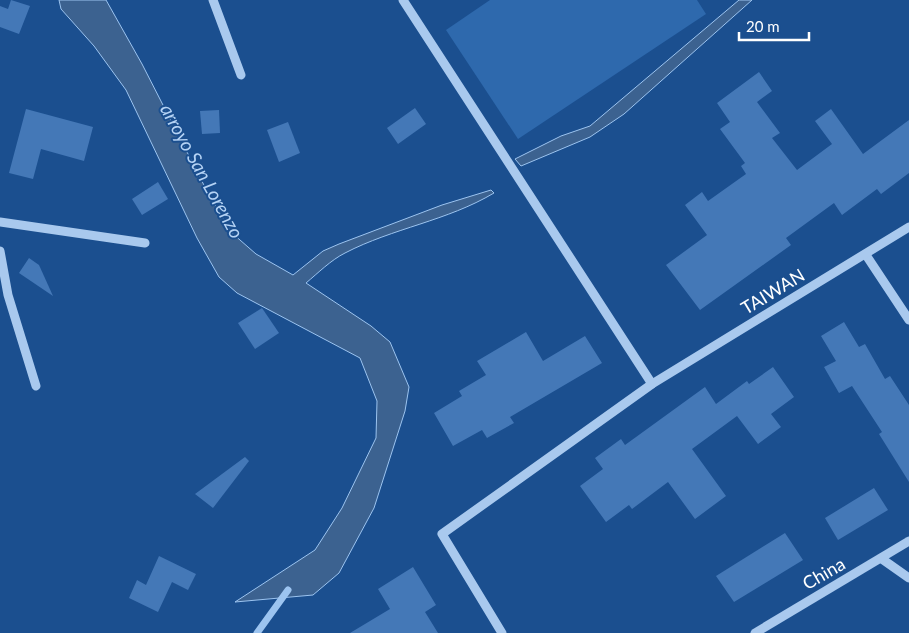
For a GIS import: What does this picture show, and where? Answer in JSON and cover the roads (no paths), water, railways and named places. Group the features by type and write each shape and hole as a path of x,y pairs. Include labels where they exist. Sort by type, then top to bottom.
{"street":[{"path":"213,0 241,75"},
{"path":"403,0 652,384"},
{"path":"0,222 145,243"},
{"name":"TAIWAN","path":"502,633 442,534 652,384 909,227"},
{"path":"0,251 8,295 36,386"},
{"path":"866,255 909,320"},
{"name":"China","path":"755,633 882,559 909,541"},
{"path":"882,559 909,578"}],"waterway":[{"name":"arroyo San Lorenzo","path":"257,633 288,590"}]}
